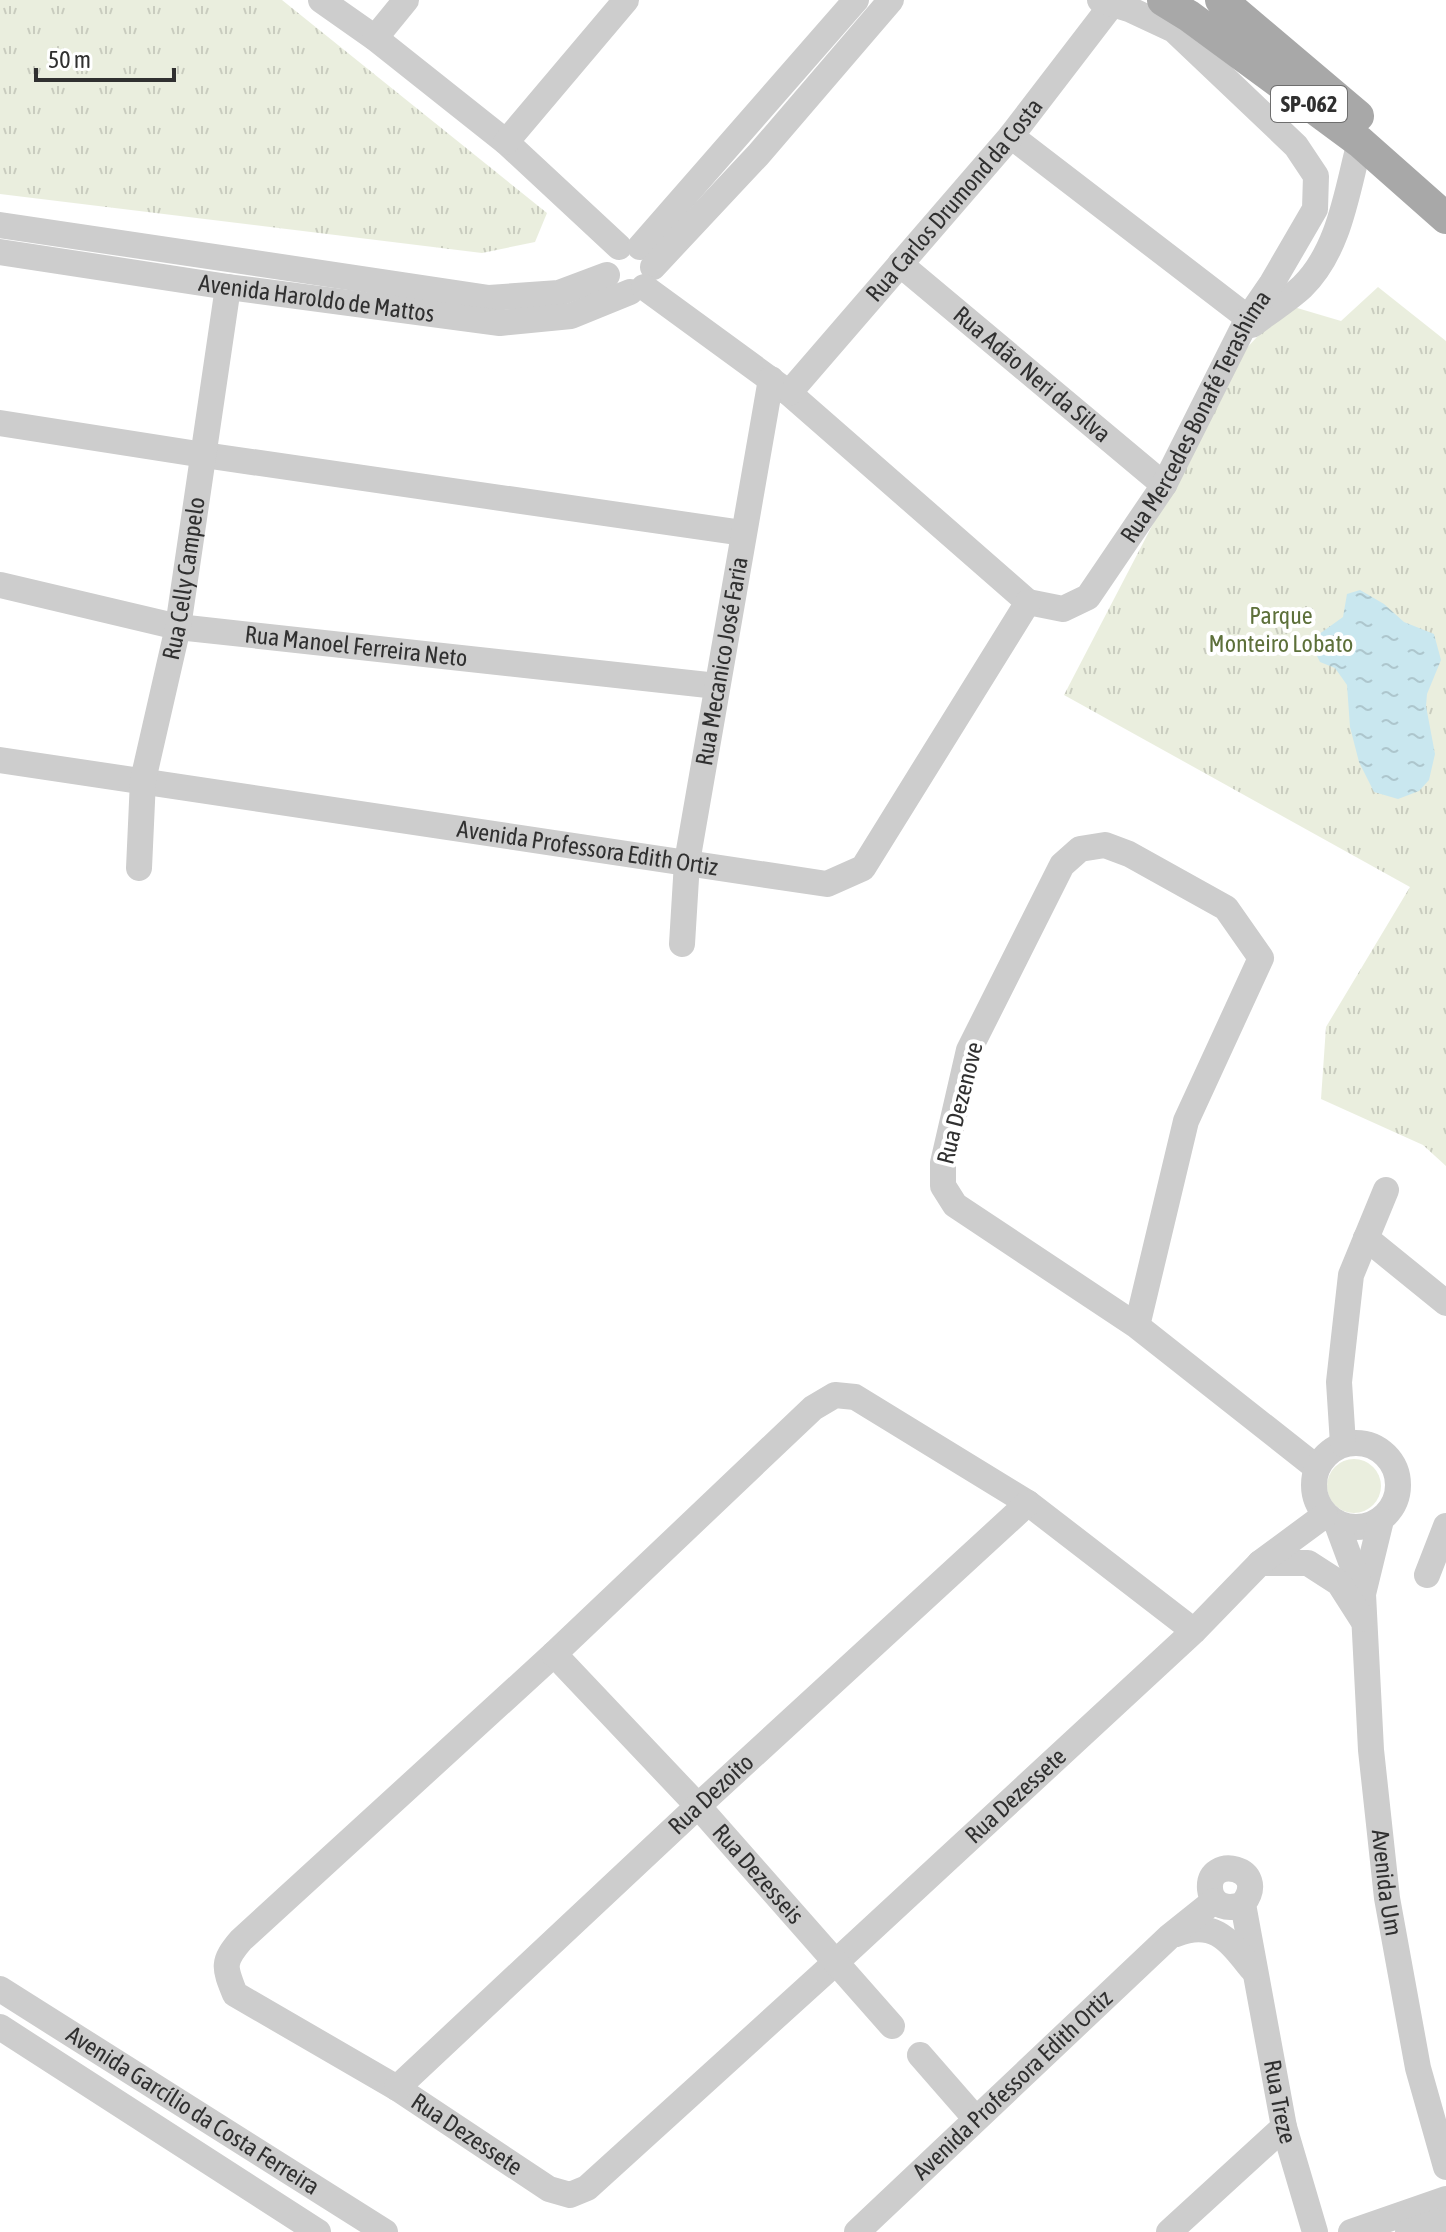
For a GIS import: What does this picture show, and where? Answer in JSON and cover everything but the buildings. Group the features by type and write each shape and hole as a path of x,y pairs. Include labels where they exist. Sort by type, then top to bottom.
{"main road":[{"name":"SP-062","path":"1163,0 1360,142 1446,218"},
{"name":"SP-062","path":"1221,0 1446,190"}],"street":[{"path":"321,0 375,38 506,142 637,268 780,386 1028,602"},
{"path":"375,38 406,0"},
{"path":"506,142 626,0"},
{"name":"Avenida Haroldo de Mattos","path":"637,268 856,0"},
{"name":"Avenida Haroldo de Mattos","path":"0,252 228,287 500,323 571,316 637,268 758,155 891,0"},
{"name":"Rua Carlos Drumond da Costa","path":"780,386 900,264 1011,136 1106,2"},
{"name":"Rua Mercedes Bonafé Terashima","path":"1028,602 1063,609 1088,597 1164,485 1244,326 1315,209 1316,176 1296,146 1174,30 1106,2"},
{"path":"1011,136 1244,326 1303,286 1321,262 1345,203 1360,142"},
{"name":"Avenida Haroldo de Mattos","path":"0,225 489,298 559,293 607,275 608,259 637,268"},
{"name":"Rua Adão Neri da Silva","path":"900,264 1164,485"},
{"name":"Rua Celly Campelo","path":"139,868 143,780 178,627 228,287"},
{"name":"Rua Mecanico José Faria","path":"682,944 687,862 743,533 780,386"},
{"path":"0,423 743,533"},
{"name":"Rua Manoel Ferreira Neto","path":"0,585 178,627 717,686"},
{"name":"Avenida Professora Edith Ortiz","path":"0,760 827,884 863,868 1028,602"},
{"name":"Rua Dezenove","path":"1137,1326 1186,1121 1261,958 1226,908 1129,854 1105,845 1080,849 1062,865 969,1050 943,1163 943,1186 955,1205 1137,1326 1317,1468"},
{"path":"1343,1444 1339,1382 1351,1275 1386,1190"},
{"path":"1366,1238 1446,1303"},
{"name":"Rua Dezessete","path":"1028,1503 855,1397 835,1395 813,1408 554,1654 241,1940 228,1955 225,1971 235,1994 397,2088 549,2189 570,2195 587,2188 1194,1631 1260,1563 1331,1519"},
{"path":"1361,1443 1377,1448 1390,1459 1398,1474 1399,1492 1393,1508 1381,1520 1366,1527 1351,1528 1331,1519 1316,1500 1313,1484 1317,1468 1333,1449 1343,1444 1361,1443"},
{"path":"1028,1503 1194,1631"},
{"name":"Rua Dezoito","path":"397,2088 1028,1503"},
{"name":"Avenida Um","path":"1331,1519 1363,1594"},
{"name":"Avenida Um","path":"1381,1520 1363,1594 1371,1750 1387,1898 1418,2068 1446,2167"},
{"path":"1427,1575 1446,1526"},
{"path":"1260,1563 1308,1563 1339,1583 1363,1621"},
{"name":"Rua Dezesseis","path":"554,1654 698,1806 892,2026"},
{"name":"Rua Treze","path":"1214,1901 1210,1892 1215,1874 1232,1868 1248,1878 1249,1896 1243,1904 1254,1972 1284,2127 1315,2232"},
{"path":"1214,1901 1223,1907 1233,1908 1243,1904"},
{"name":"Avenida Professora Edith Ortiz","path":"857,2232 1169,1937 1214,1901"},
{"name":"Rua Treze","path":"1169,1937 1191,1928 1211,1930 1228,1940 1254,1972"},
{"name":"Avenida Garcílio da Costa Ferreira","path":"0,1989 385,2232"},
{"name":"Avenida Garcílio da Costa Ferreira","path":"0,2027 158,2129 282,2223 318,2232"},
{"path":"920,2055 975,2118"},
{"path":"158,2129 174,2099"},
{"path":"1169,2232 1284,2127"},
{"path":"1351,2232 1446,2199"},
{"path":"1408,2232 1446,2219"}],"green space":[{"path":"0,0 282,0 547,213 535,242 482,253 0,194"},
{"name":"Parque Monteiro Lobato","path":"1378,287 1446,341 1446,1166 1423,1145 1321,1099 1326,1027 1410,887 1064,695 1242,353 1287,305 1341,321"},
{"path":"1354,1459 1373,1467 1381,1486 1373,1505 1354,1513 1335,1505 1327,1486 1335,1467"}],"water":[{"path":"1360,590 1384,604 1404,622 1434,634 1441,660 1427,694 1426,706 1435,754 1429,780 1419,791 1398,799 1374,792 1359,762 1350,727 1347,685 1335,668 1320,662 1312,646 1315,637 1343,617 1347,594"}]}
